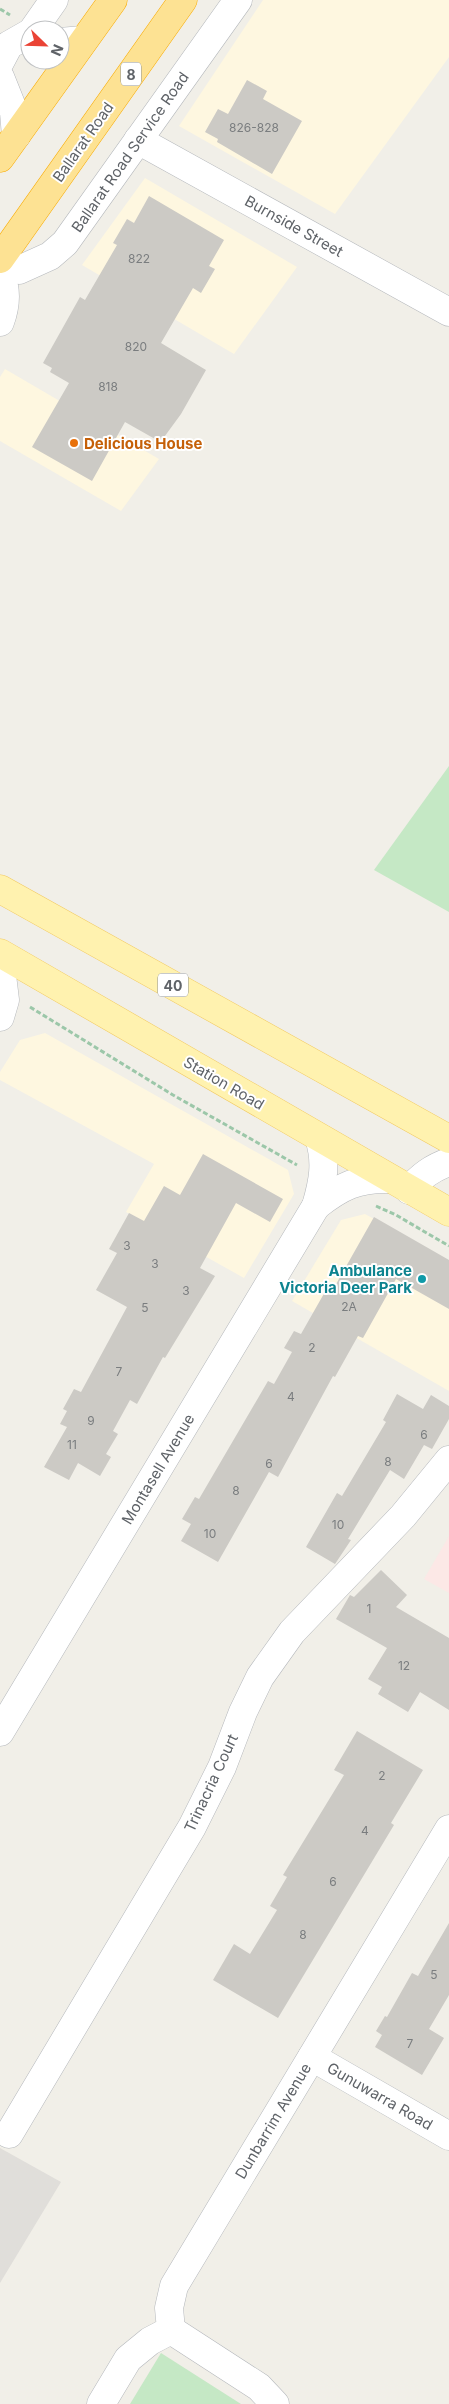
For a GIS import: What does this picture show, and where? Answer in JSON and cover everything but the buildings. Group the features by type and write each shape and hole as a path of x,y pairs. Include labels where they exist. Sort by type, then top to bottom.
{"highway":[{"path":"0,158 16,136 72,41 113,0"},
{"name":"Ballarat Road","path":"0,259 183,0"}],"main road":[{"name":"40","path":"0,889 449,1139"},
{"name":"Station Road","path":"0,952 449,1212"}],"street":[{"path":"33,20 54,0"},
{"name":"Ballarat Road Service Road","path":"0,265 19,270 45,259 61,248 238,0"},
{"path":"0,62 6,48 20,33"},
{"path":"0,77 14,112 16,136"},
{"name":"Burnside Street","path":"138,140 449,312"},
{"path":"0,273 5,285 4,311 0,322"},
{"path":"0,959 5,983 2,1008"},
{"name":"Montasell Avenue","path":"0,1732 326,1192 324,1152 319,1138"},
{"path":"326,1192 369,1178 400,1184 449,1162"},
{"name":"Trinacria Court","path":"9,2134 192,1827 222,1767 243,1712 260,1677 292,1632 403,1516 449,1460"},
{"name":"Dunbarrim Avenue","path":"171,2330 169,2308 174,2286 449,1828"},
{"name":"Gunuwarra Road","path":"312,2057 449,2136"},
{"path":"101,2404 128,2359 150,2342 171,2330 259,2387 275,2404"}],"path":[{"path":"0,9 20,31"},
{"path":"2,1008 34,1008 78,1038 165,1090 326,1192 396,1215 449,1246"}],"shaded area":[{"path":"263,0 449,0 449,57 335,214 179,126"},
{"path":"145,178 297,267 234,354 82,265"},
{"path":"5,369 159,459 121,511 0,441 0,377"},
{"path":"45,1033 288,1170 294,1194 244,1278 126,1212 154,1164 0,1080 0,1072 20,1040"},
{"path":"365,1214 449,1261 449,1391 292,1301 341,1220"},
{"path":"449,1536 449,1593 424,1579"},
{"path":"0,2148 61,2182 0,2283"}],"green space":[{"path":"449,766 449,912 374,870"},
{"path":"161,2353 241,2404 130,2404"}],"place":[{"name":"Delicious House","path":"74,443"},
{"name":"Ambulance Victoria Deer Park","path":"422,1279"}]}
